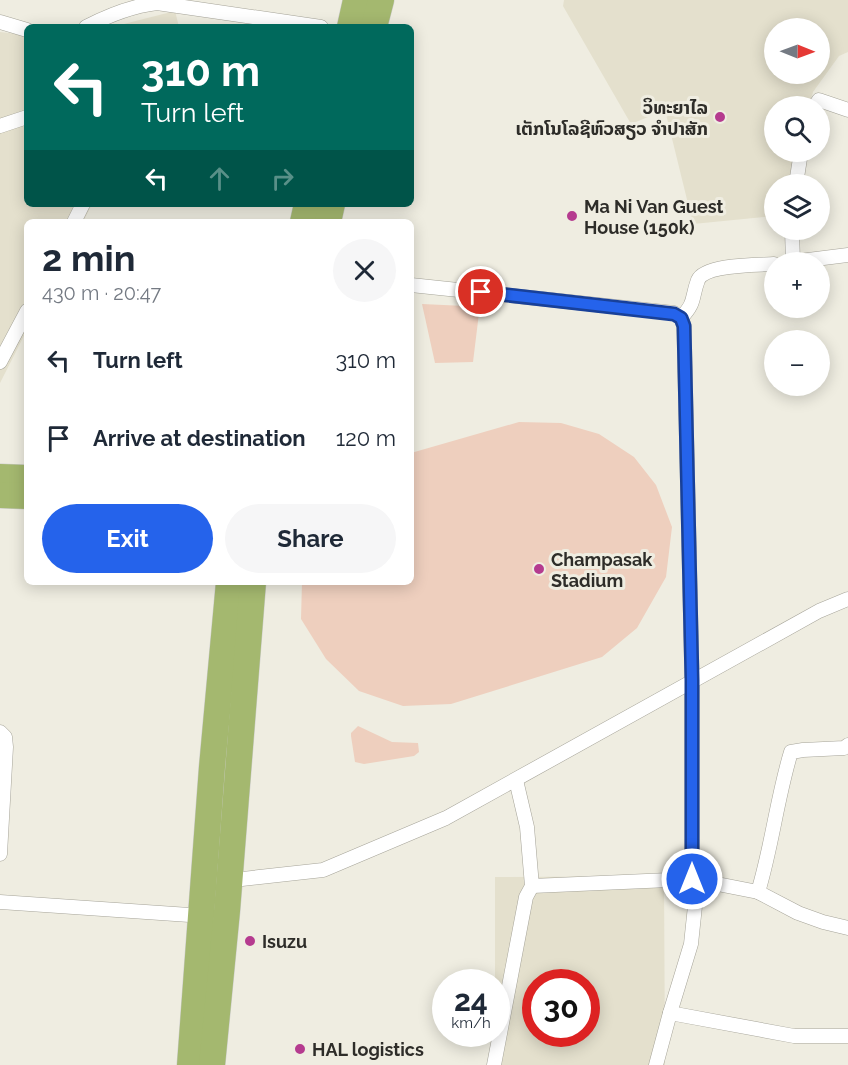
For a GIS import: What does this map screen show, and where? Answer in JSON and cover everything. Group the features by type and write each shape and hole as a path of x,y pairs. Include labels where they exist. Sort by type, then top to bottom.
{"highway":[{"path":"351,24 356,0"},
{"path":"375,24 381,0"},
{"path":"0,477 24,478"},
{"path":"0,495 24,496"},
{"path":"212,1065 227,911 216,881 229,585"},
{"path":"190,1065 201,916 216,881 253,585"}],"street":[{"path":"92,24 138,6 157,3 300,24"},
{"path":"0,22 24,29"},
{"path":"830,104 848,110"},
{"path":"0,126 24,118"},
{"path":"830,257 848,255"},
{"path":"681,318 692,307 700,276 724,268 764,265"},
{"path":"414,285 674,314 681,318 684,326 692,680 692,879 695,906 691,944 656,1065"},
{"path":"0,362 24,317"},
{"path":"216,881 323,870 446,818 692,680 819,611 848,599"},
{"path":"0,732 5,737 6,747 0,854"},
{"path":"758,892 769,856 783,778 791,752 848,746"},
{"path":"494,1065 526,897 532,886 526,827 516,780"},
{"path":"532,886 692,879 758,892 798,913 848,928"},
{"path":"1,900 201,916 227,911"},
{"path":"670,1013 794,1036 848,1036"}],"shaded area":[{"name":"ວິທະຍາໄລ ເຕັກໂນໂລຊີຫົວສຽວ ຈຳປາສັກ","path":"564,0 848,0 848,52 839,56 830,68 830,18 764,18 764,84 819,84 812,96 764,96 764,162 793,162 792,174 764,174 764,217 693,224 665,110 631,124 563,6"},
{"path":"175,11 178,24 124,24"},
{"path":"0,32 24,35 24,207 90,207 84,219 24,219 24,336 0,383"},
{"path":"422,304 487,307 486,313 479,313 473,362 435,363"},
{"name":"Champasak Stadium","path":"519,422 561,423 599,434 634,457 656,485 672,527 666,577 637,628 602,657 451,704 403,706 359,691 326,659 301,619 302,585 414,585 414,452"},
{"path":"358,726 392,742 418,743 419,752 414,756 364,764 355,762 351,733"},
{"path":"664,876 665,1065 495,1065 495,1047 510,1047 510,969 495,969 495,877"}],"place":[{"name":"ວິທະຍາໄລ ເຕັກໂນໂລຊີຫົວສຽວ ຈຳປາສັກ","path":"720,117"},
{"name":"Ma Ni Van Guest House (150k)","path":"572,216"},
{"name":"Champasak Stadium","path":"539,569"},
{"name":"Isuzu","path":"250,941"},
{"name":"HAL logistics","path":"300,1049"}],"route":[{"path":"481,292 674,314 681,318 684,326 692,680 692,879"}]}
